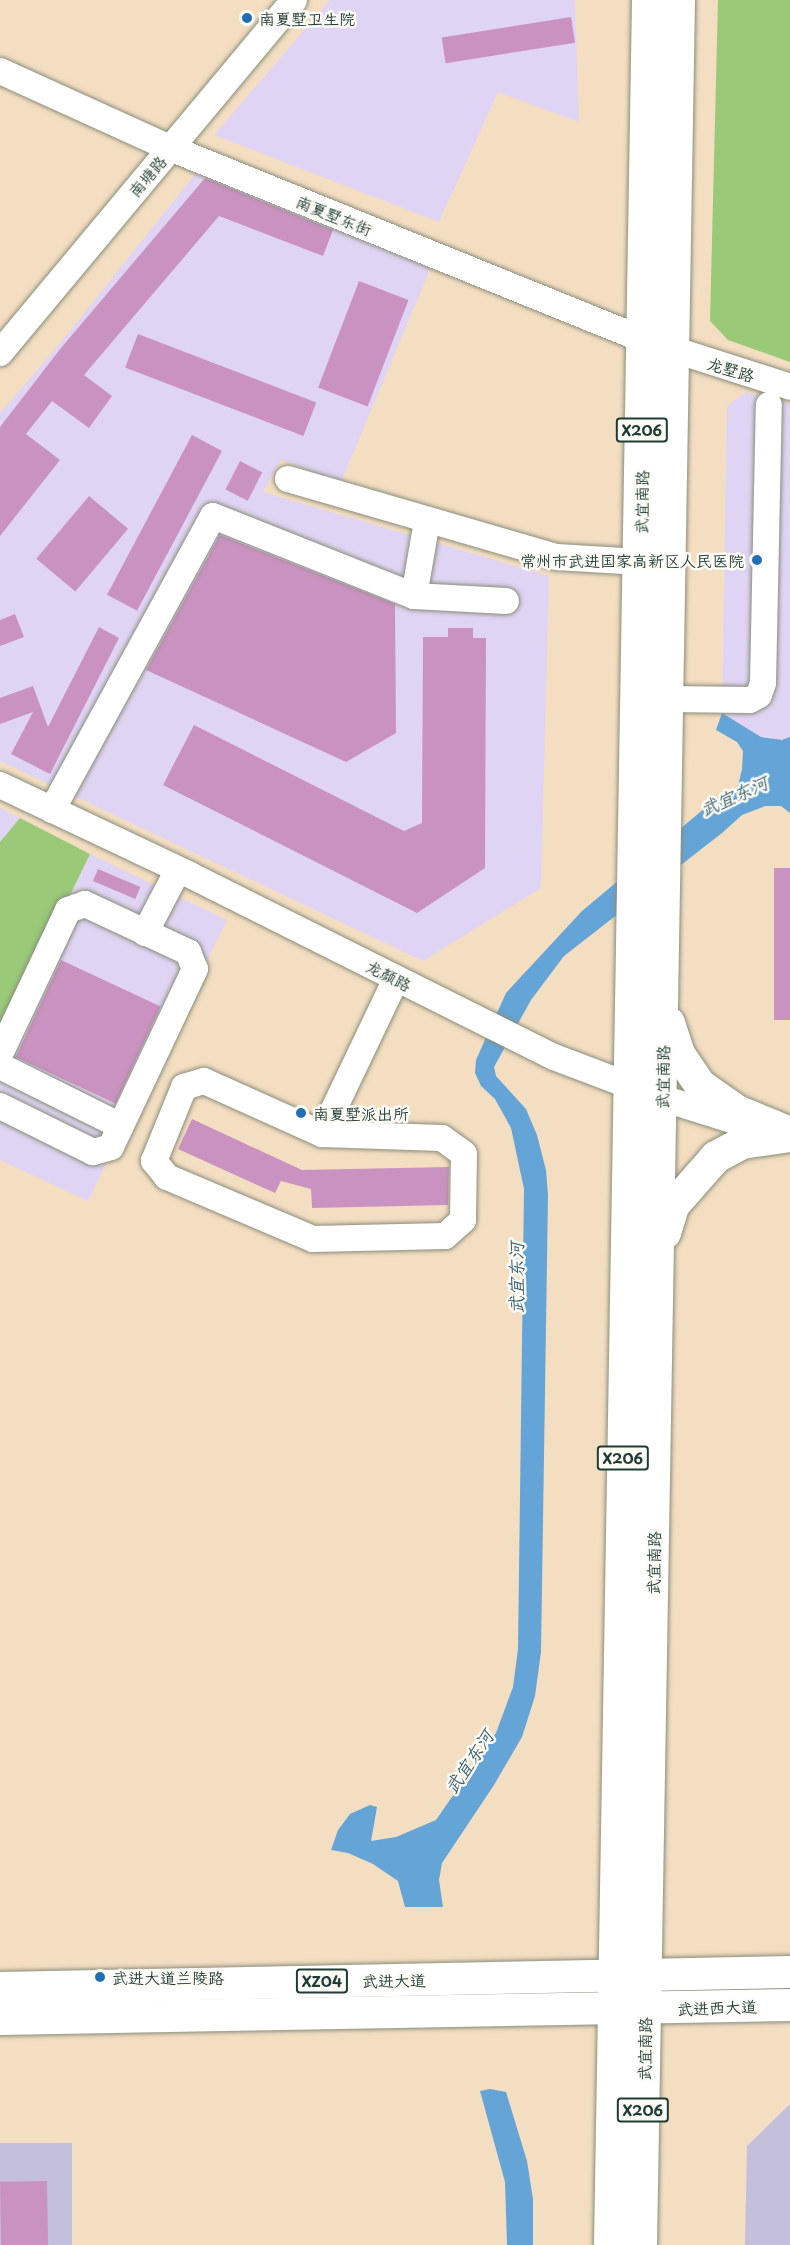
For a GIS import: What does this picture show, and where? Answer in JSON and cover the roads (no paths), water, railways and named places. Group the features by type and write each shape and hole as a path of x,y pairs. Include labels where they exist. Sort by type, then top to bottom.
{"main road":[{"name":"武宜南路","path":"641,2245 629,2009 614,1975 644,340 648,0"},
{"name":"武宜南路","path":"610,2245 629,2009 645,1975 662,1098 679,0"},
{"path":"663,1004 679,1054 700,1085 737,1111 790,1135"},
{"path":"659,1251 674,1206 716,1157 742,1143 790,1135"},
{"name":"武进西大道","path":"645,1975 790,1972"},
{"name":"武进大道","path":"0,1988 645,1975"},
{"name":"武进西大道","path":"629,2009 790,2005"},
{"name":"武进大道","path":"0,2019 629,2009"}],"street":[{"name":"南塘路","path":"0,353 294,0"},
{"name":"南夏墅东街","path":"0,71 170,148 672,351"},
{"name":"龙墅路","path":"672,351 790,387"},
{"path":"667,699 750,700 759,695 763,683 779,572 769,405"},
{"path":"288,479 556,557 640,562"},
{"path":"52,810 213,516 414,596 507,602"},
{"path":"414,596 427,521"},
{"name":"龙颜路","path":"0,785 178,870 528,1044 662,1098 755,1127 790,1135"},
{"path":"145,933 178,870"},
{"path":"0,1054 68,910 85,904 188,952 195,969 111,1147 93,1152 0,1106"},
{"path":"322,1134 396,979"},
{"path":"0,1066 121,1126"},
{"path":"204,1082 322,1134 442,1138 464,1154 463,1220 445,1236 313,1239 167,1177 154,1161 184,1087 204,1082"}],"water":[{"name":"武宜东河","path":"722,713 761,737 782,740 790,737 790,813 781,806 765,806 742,815 564,956 531,1000 494,1067 496,1076 526,1109 537,1135 546,1170 548,1195 541,1652 535,1696 522,1737 494,1785 442,1863 439,1880 443,1907 405,1907 398,1881 373,1864 348,1853 331,1850 338,1830 350,1814 370,1805 377,1807 371,1841 396,1837 436,1820 496,1733 513,1687 518,1649 524,1189 511,1128 495,1099 481,1086 475,1073 476,1060 506,993 582,911 717,798 738,786 743,751 737,742 716,730"},
{"path":"490,2089 506,2092 527,2161 533,2199 533,2245 507,2245 505,2182 480,2091"}],"place":[{"name":"南夏墅卫生院","path":"247,18"},
{"name":"常州市武进国家高新区人民医院","path":"757,560"},
{"name":"南夏墅派出所","path":"301,1113"},
{"name":"武进大道兰陵路","path":"100,1977"}]}
